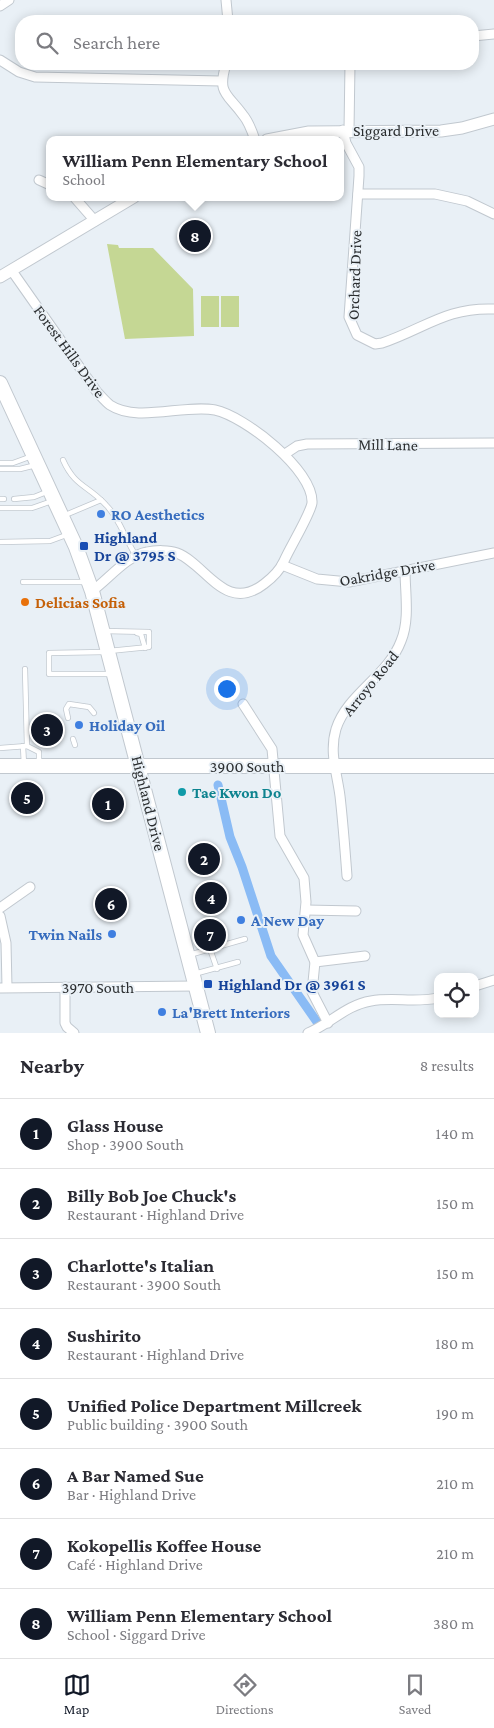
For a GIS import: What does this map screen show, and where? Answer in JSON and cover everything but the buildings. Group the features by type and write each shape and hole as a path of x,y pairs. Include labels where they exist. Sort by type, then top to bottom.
{"main road":[{"name":"Highland Drive","path":"0,383 70,534 90,586 115,674 208,1033"},
{"name":"3900 South","path":"0,766 494,766"}],"street":[{"path":"0,6 9,0"},
{"path":"226,0 227,15"},
{"path":"479,35 494,34"},
{"path":"0,60 15,69"},
{"path":"16,70 35,77 221,80"},
{"path":"224,70 221,80 224,93 250,124 254,136"},
{"path":"346,130 350,70"},
{"name":"Siggard Drive","path":"288,136 309,132 346,130 441,131 462,128 494,119"},
{"name":"Orchard Drive","path":"346,130 346,143 359,167 349,317 357,336 375,344 382,343 450,313 479,308 494,309"},
{"path":"39,180 46,183"},
{"path":"358,194 435,194 467,201 494,214"},
{"path":"79,201 87,208 95,221"},
{"path":"0,277 128,201"},
{"name":"Forest Hills Drive","path":"12,270 97,392 111,405 139,413 204,409 217,411 259,435 285,454 307,485 312,496 310,512 293,540 282,565 272,577 252,592 227,590 212,582 196,566 178,553 162,551 147,552 136,556 90,586"},
{"name":"Mill Lane","path":"285,454 297,446 307,444 494,443"},
{"name":"Oakridge Drive","path":"282,565 317,579 332,582 349,582 494,553"},
{"name":"Arroyo Road","path":"347,876 333,743 337,724 348,707 389,662 401,643 405,618 405,570"},
{"path":"243,704 270,744 274,766 280,836 298,864 304,878 306,910 303,935 316,962 313,970 313,996 328,1023"},
{"path":"0,908 30,887"},
{"path":"306,910 356,911"},
{"path":"0,916 6,934 4,988"},
{"path":"316,962 365,956"},
{"name":"3970 South","path":"4,988 65,987 195,980"},
{"path":"479,985 494,980"},
{"path":"65,987 65,1022 66,1027 74,1033"},
{"path":"308,1033 328,1023 347,1009 371,1001 434,998"}],"lane":[{"path":"0,463 36,460"},
{"path":"0,469 20,469 36,460"},
{"path":"63,460 70,476 101,500 118,519 136,556"},
{"path":"14,499 52,495"},
{"path":"0,508 32,508 52,495"},
{"path":"62,516 101,500"},
{"path":"0,542 50,541 70,534"},
{"path":"23,582 90,586"},
{"path":"103,631 149,632 149,647 109,652 49,653 49,674 115,674"},
{"path":"24,766 25,668"},
{"path":"68,718 66,709 69,704 89,707 94,713"},
{"path":"73,738 75,745"},
{"path":"0,748 25,746 39,752 40,766"},
{"path":"188,955 245,939"},
{"path":"210,949 217,969"},
{"path":"195,980 217,969 238,962"}],"green space":[{"path":"107,244 118,245 119,248 153,248 193,289 194,336 125,339"},
{"path":"201,296 219,296 219,327 201,327"},
{"path":"221,296 239,296 239,327 221,327"}],"waterway":[{"path":"218,785 230,837 242,867 271,956 317,1022"}],"place":[{"name":"William Penn Elementary School","path":"195,236"},
{"name":"RO Aesthetics","path":"101,514"},
{"name":"Highland Dr @ 3795 S","path":"84,546"},
{"name":"Delicias Sofia","path":"25,602"},
{"name":"Holiday Oil","path":"79,725"},
{"name":"Charlotte's Italian","path":"47,730"},
{"name":"Tae Kwon Do","path":"182,792"},
{"name":"Unified Police Department Millcreek","path":"27,798"},
{"name":"Glass House","path":"108,804"},
{"name":"Billy Bob Joe Chuck's","path":"204,859"},
{"name":"Sushirito","path":"211,898"},
{"name":"A Bar Named Sue","path":"111,904"},
{"name":"A New Day","path":"241,920"},
{"name":"Twin Nails","path":"112,934"},
{"name":"Kokopellis Koffee House","path":"210,935"},
{"name":"Highland Dr @ 3961 S","path":"208,984"},
{"name":"La'Brett Interiors","path":"162,1012"}]}
